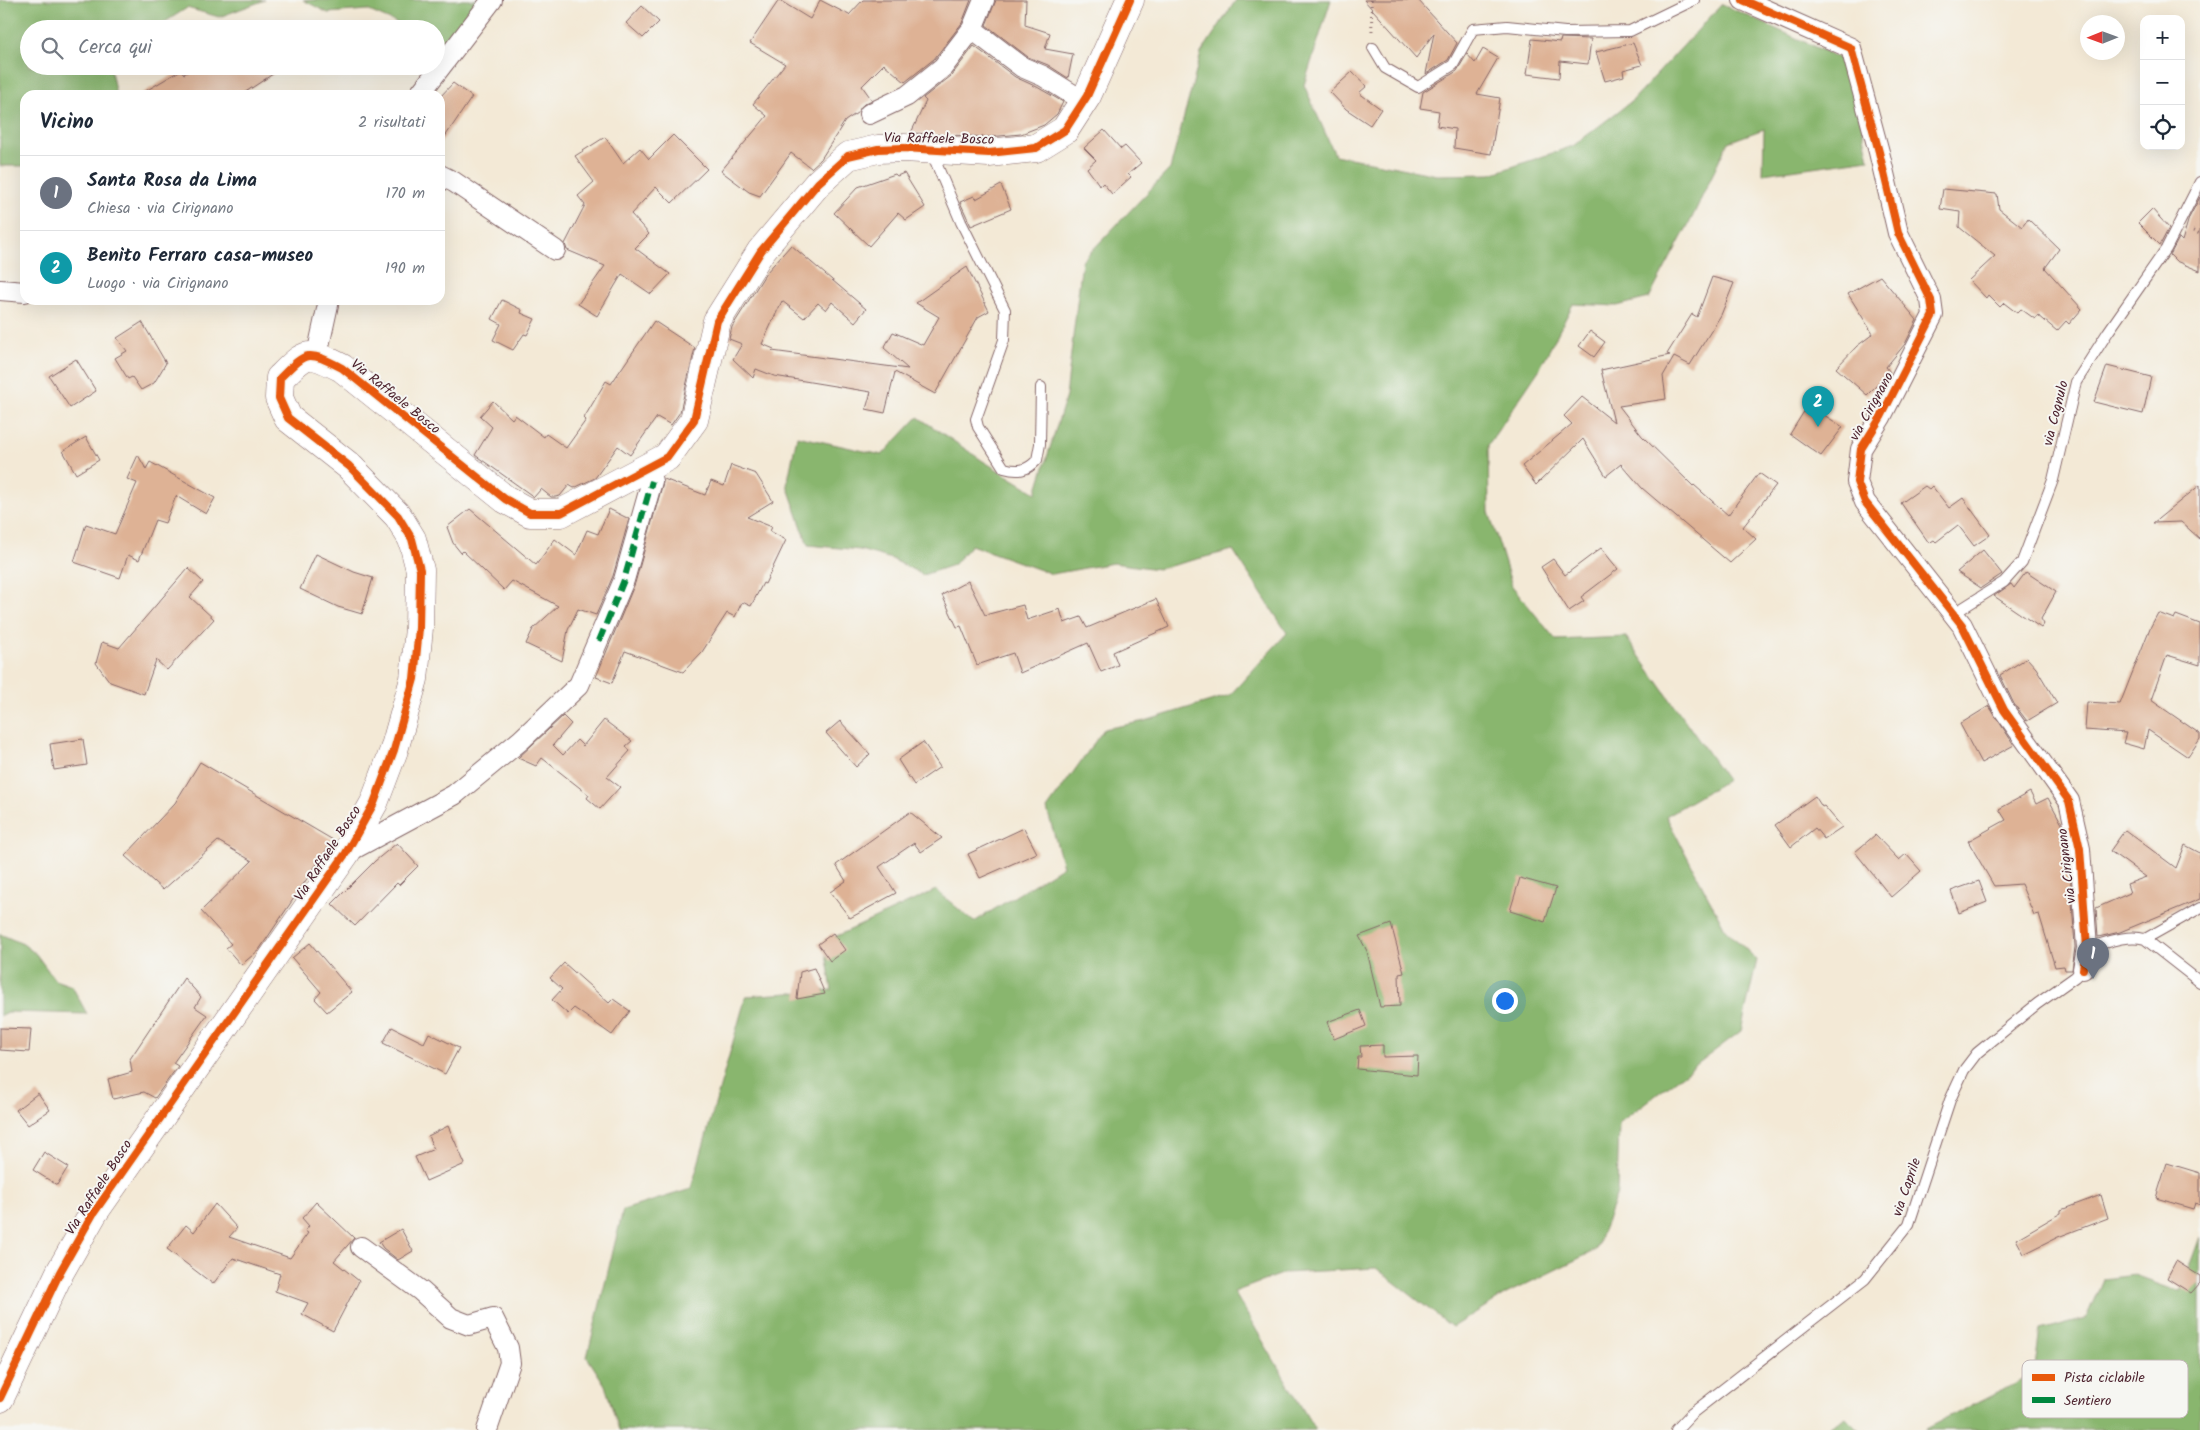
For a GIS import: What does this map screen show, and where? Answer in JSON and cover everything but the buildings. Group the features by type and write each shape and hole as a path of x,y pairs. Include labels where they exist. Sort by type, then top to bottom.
{"street":[{"path":"445,60 492,0"},
{"path":"869,114 907,96 943,67 972,29 984,0"},
{"name":"Via Raffaele Bosco","path":"0,1398 60,1272 93,1214 346,854 374,803 394,750 414,679 419,628 420,570 412,539 398,516 349,466 288,418 279,398 280,378 302,356 317,355 342,368 505,499 530,513 562,513 667,458 694,420 717,321 761,252 818,183 848,156 878,149 904,148 989,154 1036,148 1065,130 1083,101 1130,0"},
{"name":"via Cirignano","path":"1742,0 1851,48 1898,232 1931,300 1933,315 1881,417 1861,449 1857,482 1865,502 1962,625 2004,710 2070,801 2080,849 2087,948 2084,969"},
{"path":"972,29 1022,67 1043,76 1083,101"},
{"path":"422,90 434,75"},
{"path":"445,178 555,250"},
{"path":"0,290 20,292"},
{"path":"317,355 328,305"},
{"path":"346,854 454,795 521,740 579,686 624,580 652,481"},
{"path":"361,1247 421,1292 451,1318 469,1325 493,1318 508,1348 510,1363 487,1430"}],"lane":[{"path":"1373,48 1385,68 1418,87 1454,65 1473,29 1507,26 1565,32 1630,31 1694,0"},
{"path":"930,150 961,222 1005,310 1004,340 976,420 978,427 1004,468 1016,471 1024,470 1037,460 1040,444 1041,387"},
{"name":"via Cognulo","path":"1953,614 2004,582 2022,562 2053,480 2076,382 2108,332 2166,249 2200,182"},
{"path":"2145,939 2200,908"},
{"path":"2087,948 2123,938 2138,937 2145,939 2200,982"},
{"name":"via Caprile","path":"1676,1430 1691,1414 1865,1279 1909,1224 1950,1100 1964,1070 1977,1053 2084,969"}],"path":[{"path":"1371,0 1373,48"}],"green space":[{"path":"0,0 265,0 219,17 187,8 168,20 20,20 20,75 112,75 115,90 20,90 20,166 0,166"},
{"path":"303,0 486,0 450,46 445,44 445,20 390,20 367,10 328,13"},
{"path":"1236,0 1331,0 1304,85 1335,155 1437,175 1491,174 1573,146 1633,100 1722,4 1848,62 1869,159 1763,174 1764,129 1728,142 1692,218 1649,298 1617,306 1573,304 1539,370 1488,445 1489,512 1512,586 1556,640 1626,637 1727,780 1666,816 1725,929 1757,960 1741,1031 1619,1123 1617,1193 1596,1250 1506,1294 1452,1327 1376,1268 1285,1273 1234,1292 1315,1430 619,1430 605,1385 587,1357 623,1210 691,1189 746,996 832,990 824,942 936,890 974,922 1063,866 1047,809 1104,729 1145,721 1230,695 1287,633 1233,550 1158,569 1113,563 1052,574 971,545 953,565 923,575 892,559 860,550 808,545 787,485 797,436 882,455 918,417 983,461 1036,493 1066,396 1082,261 1170,169 1201,53"},
{"path":"0,934 23,944 36,954 55,980 72,986 87,1014 8,1012 0,1016"},
{"path":"2200,1237 2200,1430 1924,1430 2022,1380 2022,1418 2188,1418 2188,1360 2036,1360 2040,1330 2086,1318 2103,1279 2135,1275 2180,1291"},
{"path":"1846,1417 1859,1430 1825,1430"}],"marked path":[{"path":"599,641 624,580 652,481"}],"cycle path":[{"path":"0,1398 60,1272 93,1214 346,853 374,803 394,750 414,679 419,628 420,570 412,539 398,516 349,466 288,418 279,398 280,378 302,358 308,356 314,356 330,362 342,368 505,499 530,513 561,513 667,457 694,420 717,321 761,251 818,183 848,156 878,149 904,148 989,153 1036,148 1065,130 1087,96 1130,0"},
{"path":"1743,0 1851,48 1879,152 1898,233 1931,300 1933,315 1881,417 1861,449 1857,482 1865,502 1962,625 2004,710 2069,801 2080,849 2087,948 2083,969"}],"place":[{"name":"Benito Ferraro casa-museo","path":"1818,427"},
{"name":"Santa Rosa da Lima","path":"2093,979"}]}
